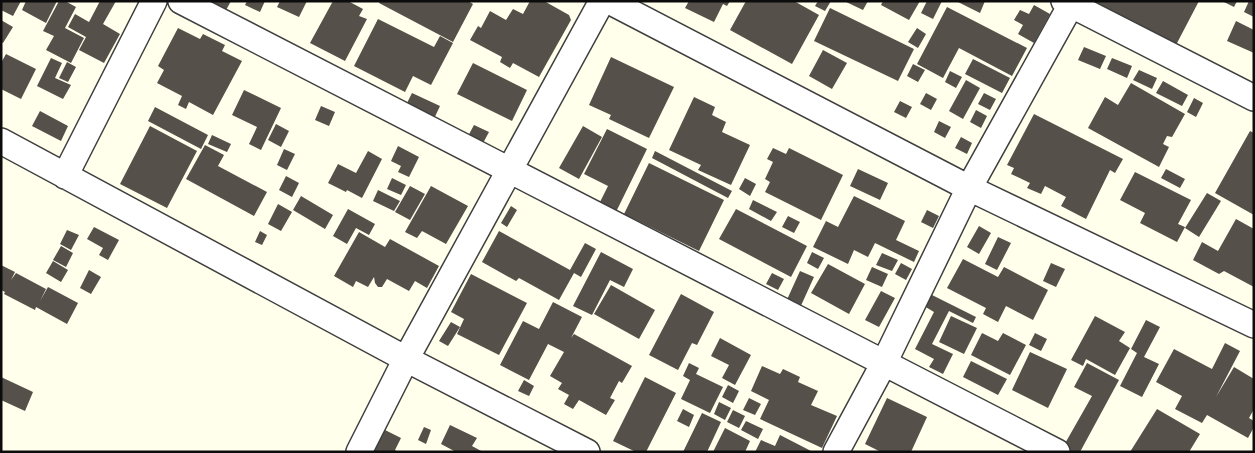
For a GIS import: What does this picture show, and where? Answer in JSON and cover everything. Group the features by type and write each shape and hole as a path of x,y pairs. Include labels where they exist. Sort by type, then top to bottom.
{"street":[{"path":"65,176 154,1"},
{"path":"181,1 1057,452"},
{"path":"359,452 406,358 602,1"},
{"path":"609,1 969,188 1254,325"},
{"path":"836,452 884,363 969,188 1070,2 1254,98"},
{"path":"1,141 406,358 587,452"}],"building":[{"path":"1,1 21,1 13,16 1,10"},
{"path":"26,1 57,1 46,23 22,10"},
{"path":"59,1 65,1 76,7 65,28 84,38 71,63 46,50 54,36 43,31"},
{"path":"100,1 116,1 103,24 120,34 104,63 79,50 86,37 68,27 75,14 89,22"},
{"path":"204,1 231,1 225,12"},
{"path":"247,1 265,1 260,12 245,5"},
{"path":"280,1 307,1 299,17 277,7"},
{"path":"333,1 348,1 363,9 359,16 367,19 345,61 310,43"},
{"path":"380,1 468,1 473,4 453,42 379,3"},
{"path":"530,1 544,1 569,15 571,20 539,77 513,63 510,68 500,62 502,57 470,40 478,26 481,28 490,11 506,20 513,9 523,14"},
{"path":"689,1 730,1 727,6 723,4 714,22 685,8"},
{"path":"746,1 794,1 819,15 792,64 730,30"},
{"path":"818,1 831,1 825,11 815,6"},
{"path":"844,1 868,1 863,10"},
{"path":"883,1 920,1 909,20 881,5"},
{"path":"927,1 942,1 933,19 921,13"},
{"path":"956,1 985,1 980,13"},
{"path":"1091,1 1199,1 1176,45"},
{"path":"1222,1 1237,1 1234,7"},
{"path":"1249,1 1254,1 1254,17 1244,12"},
{"path":"1034,5 1050,14 1034,43 1018,34 1023,25 1014,20 1020,10 1029,14"},
{"path":"947,7 1027,48 1012,76 959,48 943,78 917,64"},
{"path":"830,8 914,49 898,81 814,41"},
{"path":"378,19 434,47 440,36 453,43 431,85 413,76 405,92 354,66"},
{"path":"1,20 13,27 3,43 1,42"},
{"path":"1236,21 1254,30 1254,53 1227,41"},
{"path":"178,28 200,39 203,34 225,45 222,51 242,61 213,115 189,102 186,109 178,105 182,96 157,83 164,70 158,66"},
{"path":"917,28 926,34 918,48 908,42"},
{"path":"1084,47 1106,56 1100,69 1078,60"},
{"path":"823,50 847,63 832,89 809,76"},
{"path":"6,54 36,69 21,99 1,89 1,63"},
{"path":"611,57 674,87 649,138 609,119 611,115 589,105"},
{"path":"51,58 62,63 55,78 71,85 63,99 37,86"},
{"path":"1112,58 1132,66 1127,78 1107,69"},
{"path":"973,59 1010,78 1002,93 965,74"},
{"path":"67,62 76,67 68,82 59,78"},
{"path":"473,63 527,90 512,121 457,94"},
{"path":"913,64 925,70 918,82 907,76"},
{"path":"1139,70 1157,78 1152,89 1133,80"},
{"path":"950,71 962,77 956,88 945,82"},
{"path":"966,80 980,88 963,119 949,111"},
{"path":"1163,81 1188,95 1182,106 1156,93"},
{"path":"1131,83 1185,114 1172,137 1167,136 1163,144 1169,147 1159,167 1088,128 1105,97 1118,105"},
{"path":"244,90 281,108 261,150 249,144 257,127 232,115"},
{"path":"412,93 440,106 432,123 404,109"},
{"path":"926,93 937,99 931,110 920,104"},
{"path":"984,93 996,99 990,110 978,104"},
{"path":"694,97 715,107 712,115 726,122 722,132 750,145 731,185 698,170 701,165 669,150"},
{"path":"1194,98 1203,103 1196,117 1187,112"},
{"path":"900,101 912,107 906,118 894,112"},
{"path":"321,106 335,112 329,126 315,120"},
{"path":"155,107 208,135 201,149 148,121"},
{"path":"976,110 987,116 981,128 970,122"},
{"path":"40,111 68,126 61,141 32,126"},
{"path":"1034,114 1123,159 1115,173 1110,170 1086,219 1061,206 1066,197 1045,186 1041,194 1027,188 1030,183 1011,174 1014,168 1007,165"},
{"path":"939,121 951,127 945,138 934,132"},
{"path":"276,124 289,131 281,147 268,140"},
{"path":"474,125 489,132 482,145 467,138"},
{"path":"150,126 197,151 167,208 120,184"},
{"path":"583,126 602,137 579,179 559,168"},
{"path":"607,129 647,149 613,218 596,210 608,186 584,174"},
{"path":"1250,131 1254,133 1254,215 1215,193"},
{"path":"212,135 231,144 227,152 208,144"},
{"path":"961,137 972,143 967,154 955,148"},
{"path":"205,145 224,155 218,166 267,192 254,216 186,179"},
{"path":"398,146 419,157 409,177 398,172 401,166 391,161"},
{"path":"773,148 786,154 789,148 843,175 821,220 765,192 770,182 765,179 773,162 767,159"},
{"path":"284,149 295,154 287,170 277,165"},
{"path":"368,151 382,159 362,198 328,183 338,164 356,173"},
{"path":"655,151 732,191 728,198 652,158"},
{"path":"649,163 724,200 699,251 624,214"},
{"path":"858,169 888,183 880,200 850,186"},
{"path":"1166,169 1185,179 1180,188 1161,178"},
{"path":"1135,172 1191,200 1178,224 1185,227 1177,242 1140,223 1145,213 1120,200"},
{"path":"286,176 299,183 292,197 279,190"},
{"path":"392,178 406,185 401,195 387,189"},
{"path":"745,178 756,184 750,196 739,189"},
{"path":"410,186 425,194 410,220 395,212"},
{"path":"431,186 468,206 446,244 422,231 417,238 405,232"},
{"path":"378,190 400,201 394,211 373,201"},
{"path":"1207,193 1221,201 1199,237 1185,228"},
{"path":"301,196 333,215 325,229 293,210"},
{"path":"854,196 905,221 896,240 919,251 914,262 875,243 868,257 854,250 848,264 813,247 826,221 838,227"},
{"path":"753,200 777,212 771,221 749,209"},
{"path":"278,204 292,212 281,231 268,224"},
{"path":"511,206 517,210 507,227 501,223"},
{"path":"348,209 375,224 369,235 356,228 347,244 333,236"},
{"path":"736,209 807,246 791,277 719,239"},
{"path":"927,210 939,216 933,228 921,222"},
{"path":"788,216 800,222 794,233 782,227"},
{"path":"1236,219 1254,229 1254,287 1224,271 1219,274 1193,260 1202,242 1218,251"},
{"path":"979,226 991,233 979,254 967,247"},
{"path":"94,227 119,240 108,260 99,255 103,248 87,239"},
{"path":"67,230 79,235 71,250 60,244"},
{"path":"260,231 267,235 262,245 255,242"},
{"path":"499,231 570,270 585,243 596,249 581,277 574,273 559,300 519,278 516,281 482,262"},
{"path":"359,232 385,247 390,239 439,266 427,288 415,281 409,291 387,279 382,287 378,287 374,277 368,287 356,281 353,287 334,276"},
{"path":"998,237 1011,243 997,270 985,264"},
{"path":"61,246 73,253 66,267 53,260"},
{"path":"601,252 633,269 624,287 610,280 592,315 573,306"},
{"path":"812,252 824,258 818,269 807,263"},
{"path":"882,253 898,260 892,271 876,265"},
{"path":"963,259 998,277 1004,267 1048,290 1033,320 1006,306 998,322 983,314 986,308 947,288"},
{"path":"53,261 68,270 61,282 46,273"},
{"path":"901,263 912,269 906,280 895,274"},
{"path":"1051,263 1065,269 1056,287 1043,281"},
{"path":"828,264 865,284 849,314 811,293"},
{"path":"1,265 15,272 11,280 16,273 46,289 40,301 48,287 78,303 67,324 36,307 35,310 4,294 5,292 1,290"},
{"path":"872,267 888,274 882,287 866,280"},
{"path":"89,270 101,277 91,294 80,288"},
{"path":"800,271 814,277 799,310 785,304"},
{"path":"772,273 784,279 778,290 766,284"},
{"path":"471,274 527,303 499,355 457,334 464,319 451,312"},
{"path":"611,285 655,310 639,339 594,314"},
{"path":"881,291 895,298 879,327 865,320"},
{"path":"681,294 714,312 697,345 692,343 678,370 649,355"},
{"path":"930,294 976,317 973,323 949,311 932,344 953,354 943,374 929,367 934,359 915,349 934,312 924,306"},
{"path":"553,302 582,317 571,338 574,334 632,366 622,383 619,381 610,398 615,400 606,415 579,400 573,409 564,404 569,395 558,389 562,383 550,376 564,352 548,344 529,380 500,365 523,321 539,329"},
{"path":"951,316 977,328 964,354 939,342"},
{"path":"1095,316 1125,332 1119,341 1130,348 1115,375 1086,359 1083,366 1071,360"},
{"path":"1146,320 1160,327 1144,357 1159,364 1142,397 1120,386 1137,353 1131,349"},
{"path":"451,322 460,327 448,346 439,341"},
{"path":"982,333 998,341 1003,333 1026,345 1010,375 971,355"},
{"path":"1035,333 1047,339 1041,351 1029,345"},
{"path":"720,338 751,355 735,385 722,378 729,365 711,356"},
{"path":"1225,343 1240,351 1216,397 1234,367 1254,379 1254,409 1249,418 1254,421 1254,427 1248,438 1207,415 1202,423 1175,409 1182,396 1156,382 1174,349 1212,369"},
{"path":"1030,352 1067,369 1048,408 1012,390"},
{"path":"971,361 1007,379 998,395 963,377"},
{"path":"689,363 699,368 696,374 723,387 710,413 681,399 690,380 683,376"},
{"path":"1087,363 1119,380 1080,452 1072,452 1063,447 1092,396 1074,387"},
{"path":"762,366 780,374 783,369 800,377 798,382 818,391 811,405 837,416 822,448 760,419 769,400 751,391"},
{"path":"1,377 33,392 25,411 1,400"},
{"path":"645,377 676,393 646,452 636,452 613,441"},
{"path":"524,380 534,386 529,396 518,391"},
{"path":"728,385 739,391 733,403 722,397"},
{"path":"749,398 761,404 755,415 743,410"},
{"path":"887,398 927,417 911,452 881,452 865,444"},
{"path":"719,402 731,408 725,420 714,414"},
{"path":"683,409 694,415 689,427 677,421"},
{"path":"1157,409 1200,434 1189,452 1130,452"},
{"path":"733,410 745,416 739,428 727,422"},
{"path":"702,413 721,422 707,452 683,452"},
{"path":"746,421 763,429 758,439 741,430"},
{"path":"450,425 477,438 472,446 483,452 456,452 441,444"},
{"path":"424,427 431,430 426,444 418,440"},
{"path":"725,428 750,441 745,452 713,452"},
{"path":"383,429 401,438 395,450 398,452 372,451"},
{"path":"780,435 813,452 755,452 761,440 775,446"}]}
